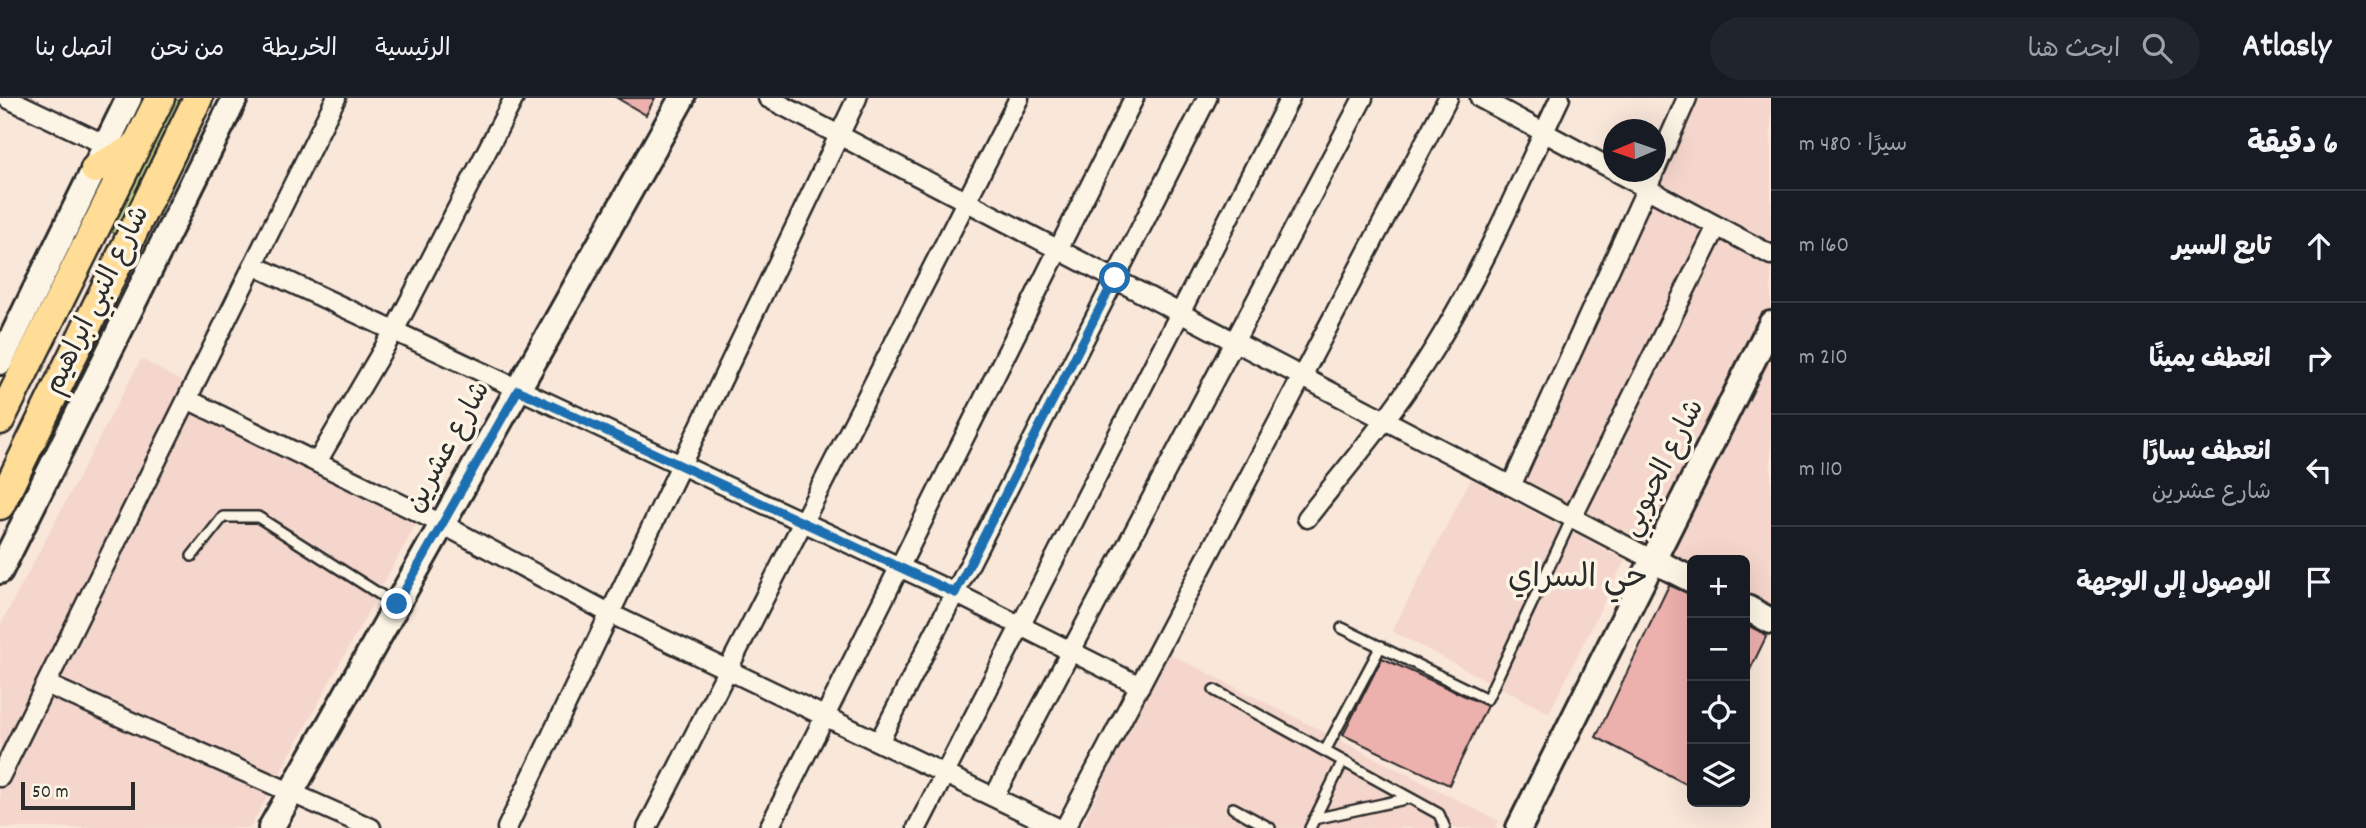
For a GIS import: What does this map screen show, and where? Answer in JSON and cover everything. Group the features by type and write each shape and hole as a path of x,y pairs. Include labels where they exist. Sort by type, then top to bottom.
{"main road":[{"name":"شارع النبي ابراهيم","path":"0,420 14,364 135,148 160,98"},
{"name":"شارع النبي ابراهيم","path":"0,505 198,98"},
{"path":"100,157 135,148"},
{"path":"14,364 60,381"}],"street":[{"path":"7,98 100,157"},
{"path":"14,364 100,157 130,98"},
{"path":"0,571 234,98"},
{"path":"0,777 336,98"},
{"path":"317,463 394,331 514,98"},
{"name":"شارع عشرين","path":"271,828 682,98"},
{"path":"768,98 1687,577"},
{"path":"507,828 837,134 857,98"},
{"path":"647,828 1018,98"},
{"path":"769,828 1134,98"},
{"path":"879,742 1207,98"},
{"path":"917,828 1290,98"},
{"path":"994,797 1363,98"},
{"path":"1065,828 1448,98"},
{"path":"1480,98 1603,164"},
{"path":"1307,518 1384,420 1435,348 1479,270 1560,98"},
{"path":"1666,145 1687,98"},
{"path":"1511,486 1649,182"},
{"path":"1660,182 1717,226 1771,255"},
{"path":"1572,518 1717,226"},
{"path":"253,265 955,593 1140,686"},
{"name":"شارع الحبوبي","path":"1536,828 1771,324"},
{"name":"شارع الحبوبي","path":"1519,828 1771,356"},
{"path":"187,399 442,524 609,613 1058,828"},
{"path":"1750,610 1771,621"},
{"path":"46,684 371,828"}],"lane":[{"path":"192,556 223,517 258,517 397,604"},
{"path":"1342,628 1487,699 1572,518"},
{"path":"1325,751 1381,646"},
{"path":"1214,690 1439,814 1445,828"},
{"path":"1312,824 1343,761"},
{"path":"1312,824 1410,798"},
{"path":"1233,808 1270,828"}],"shaded area":[{"path":"1676,98 1771,98 1771,622 1750,610 1750,555 1687,555 1687,574 1514,478 1651,182 1666,182 1666,122"},
{"path":"141,359 421,515 250,828 0,828 0,626"},
{"path":"1471,479 1625,560 1549,713 1392,631"},
{"path":"1166,652 1499,821 1495,828 1081,828"}],"green space":[{"path":"174,98 184,104 117,235 106,229"}],"building":[{"path":"617,98 655,98 646,115"},
{"path":"1669,585 1687,593 1687,784 1596,737"},
{"path":"1750,626 1767,635 1750,670"},
{"path":"1382,658 1487,706 1449,785 1343,735"}],"district":[{"name":"حي السراي","path":"1578,580"}],"route":[{"path":"397,604 518,390 955,593 1115,278"}]}
